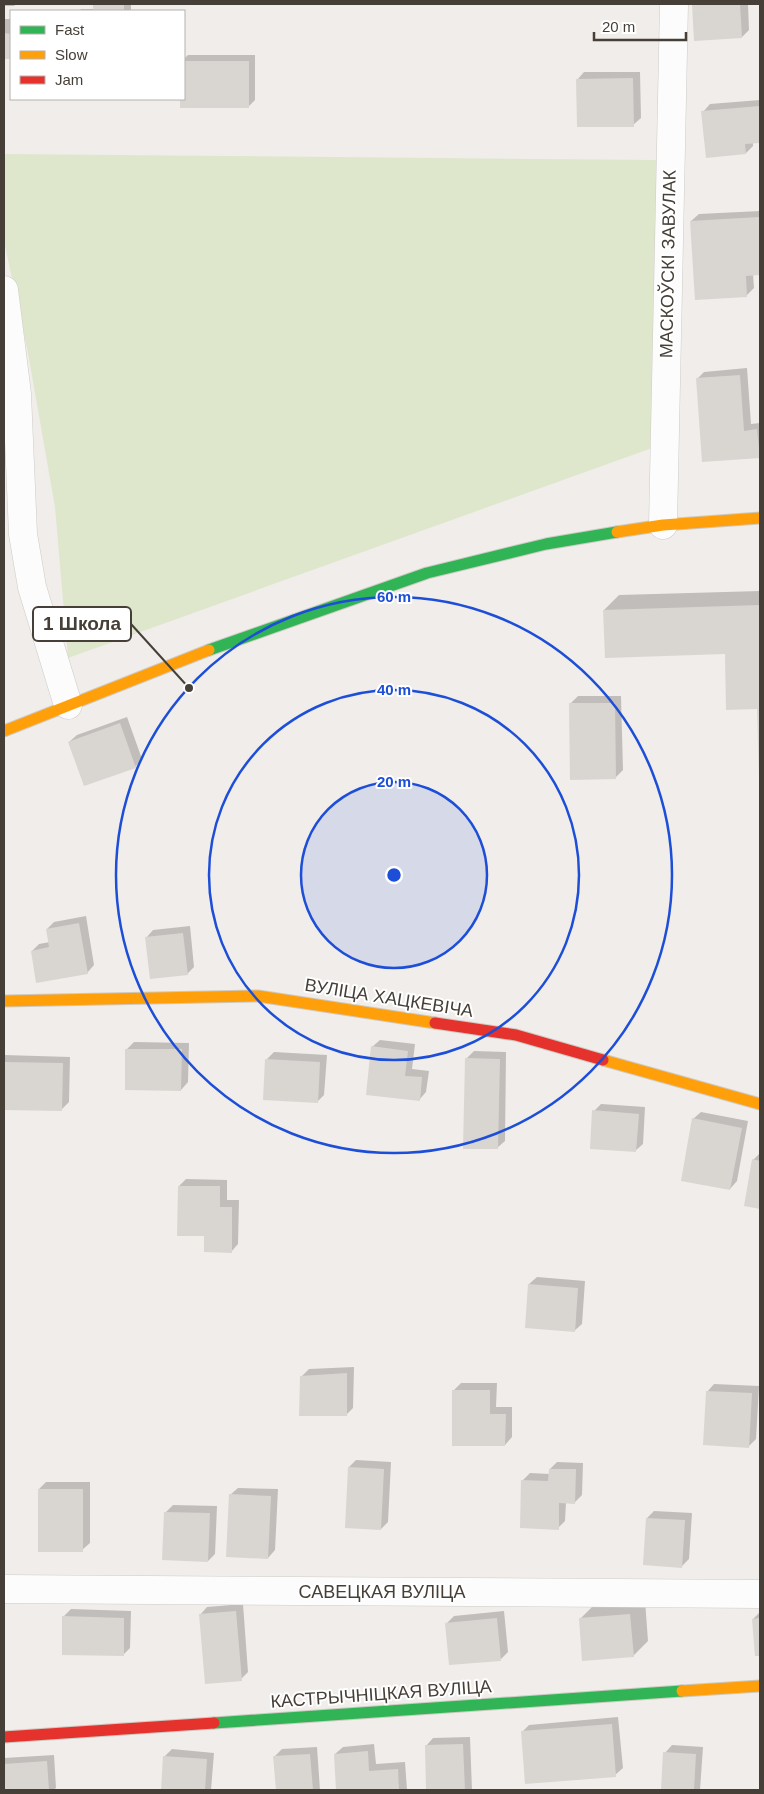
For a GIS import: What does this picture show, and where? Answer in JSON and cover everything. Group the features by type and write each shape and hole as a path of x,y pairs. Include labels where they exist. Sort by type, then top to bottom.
{"street":[{"name":"МАСКОЎСКІ ЗАВУЛАК","path":"663,525 674,4"},
{"path":"4,290 10,394 23,534 32,587 68,705"},
{"path":"4,731 198,654 428,573 546,544 663,525 760,518"},
{"name":"ВУЛІЦА ХАЦКЕВІЧА","path":"4,1001 258,996 516,1035 760,1104"},
{"name":"САВЕЦКАЯ ВУЛІЦА","path":"4,1589 760,1594"},
{"name":"КАСТРЫЧНІЦКАЯ ВУЛІЦА","path":"4,1737 760,1686"}],"green space":[{"path":"4,154 657,160 652,448 68,658 55,507 28,353 4,241"}],"building":[{"path":"93,4 124,4 124,10 93,10"},
{"path":"692,4 740,4 742,38 694,41"},
{"path":"4,33 10,34 10,59 4,59"},
{"path":"185,61 249,61 249,108 180,108 180,100 185,100"},
{"path":"633,78 634,127 577,127 576,79"},
{"path":"760,106 760,143 745,144 746,154 706,158 701,111"},
{"path":"760,217 760,275 746,276 747,297 695,300 690,221"},
{"path":"740,375 744,431 757,429 760,458 702,462 696,378"},
{"path":"760,605 759,778 757,709 726,710 725,654 605,658 603,610"},
{"path":"569,703 615,703 616,779 570,780"},
{"path":"120,723 136,768 84,786 68,742"},
{"path":"79,923 88,974 36,983 31,951 49,947 46,929"},
{"path":"183,933 188,975 150,979 145,937"},
{"path":"371,1046 408,1051 405,1076 422,1077 420,1101 366,1095"},
{"path":"125,1049 182,1049 181,1091 125,1090"},
{"path":"465,1058 500,1059 498,1149 463,1149"},
{"path":"265,1059 320,1062 318,1103 263,1100"},
{"path":"4,1062 63,1063 62,1111 4,1110"},
{"path":"592,1110 639,1114 636,1152 590,1149"},
{"path":"692,1118 742,1128 730,1190 681,1181"},
{"path":"752,1159 760,1161 760,1209 744,1206"},
{"path":"178,1186 220,1186 220,1207 232,1207 232,1253 204,1252 204,1236 177,1236"},
{"path":"528,1284 578,1288 575,1332 525,1328"},
{"path":"347,1373 347,1416 299,1416 300,1376"},
{"path":"452,1390 490,1390 490,1414 506,1414 505,1446 452,1446"},
{"path":"706,1391 752,1393 749,1448 703,1445"},
{"path":"348,1467 384,1469 381,1530 345,1528"},
{"path":"549,1469 576,1469 575,1504 559,1503 559,1530 520,1528 521,1480 548,1481"},
{"path":"38,1489 83,1489 83,1552 38,1552"},
{"path":"229,1494 271,1496 268,1559 226,1557"},
{"path":"164,1512 210,1513 208,1562 162,1560"},
{"path":"646,1518 685,1520 682,1568 643,1565"},
{"path":"236,1611 242,1681 205,1684 199,1614"},
{"path":"630,1614 634,1657 582,1661 579,1618"},
{"path":"62,1616 124,1618 124,1656 62,1655"},
{"path":"497,1618 501,1661 449,1665 445,1623"},
{"path":"760,1618 760,1656 755,1656 752,1619"},
{"path":"612,1724 616,1777 525,1784 521,1731"},
{"path":"463,1744 465,1790 426,1790 425,1745"},
{"path":"368,1751 369,1771 398,1769 399,1790 336,1790 334,1754"},
{"path":"663,1752 696,1754 694,1790 661,1790"},
{"path":"310,1754 313,1790 276,1790 273,1756"},
{"path":"163,1756 207,1759 205,1790 161,1790"},
{"path":"47,1761 49,1790 4,1790 4,1764"}],"traffic: fast":[{"path":"209,650 427,573 546,544 617,532"},
{"path":"214,1723 682,1691"}],"traffic: slow":[{"path":"617,532 663,525 760,518"},
{"path":"4,731 209,650"},
{"path":"4,1001 258,996 435,1023"},
{"path":"603,1060 760,1104"},
{"path":"682,1691 760,1686"}],"traffic: jam":[{"path":"435,1023 516,1035 603,1060"},
{"path":"4,1737 214,1723"}],"place":[{"name":"1 Школа","path":"189,688"}]}
